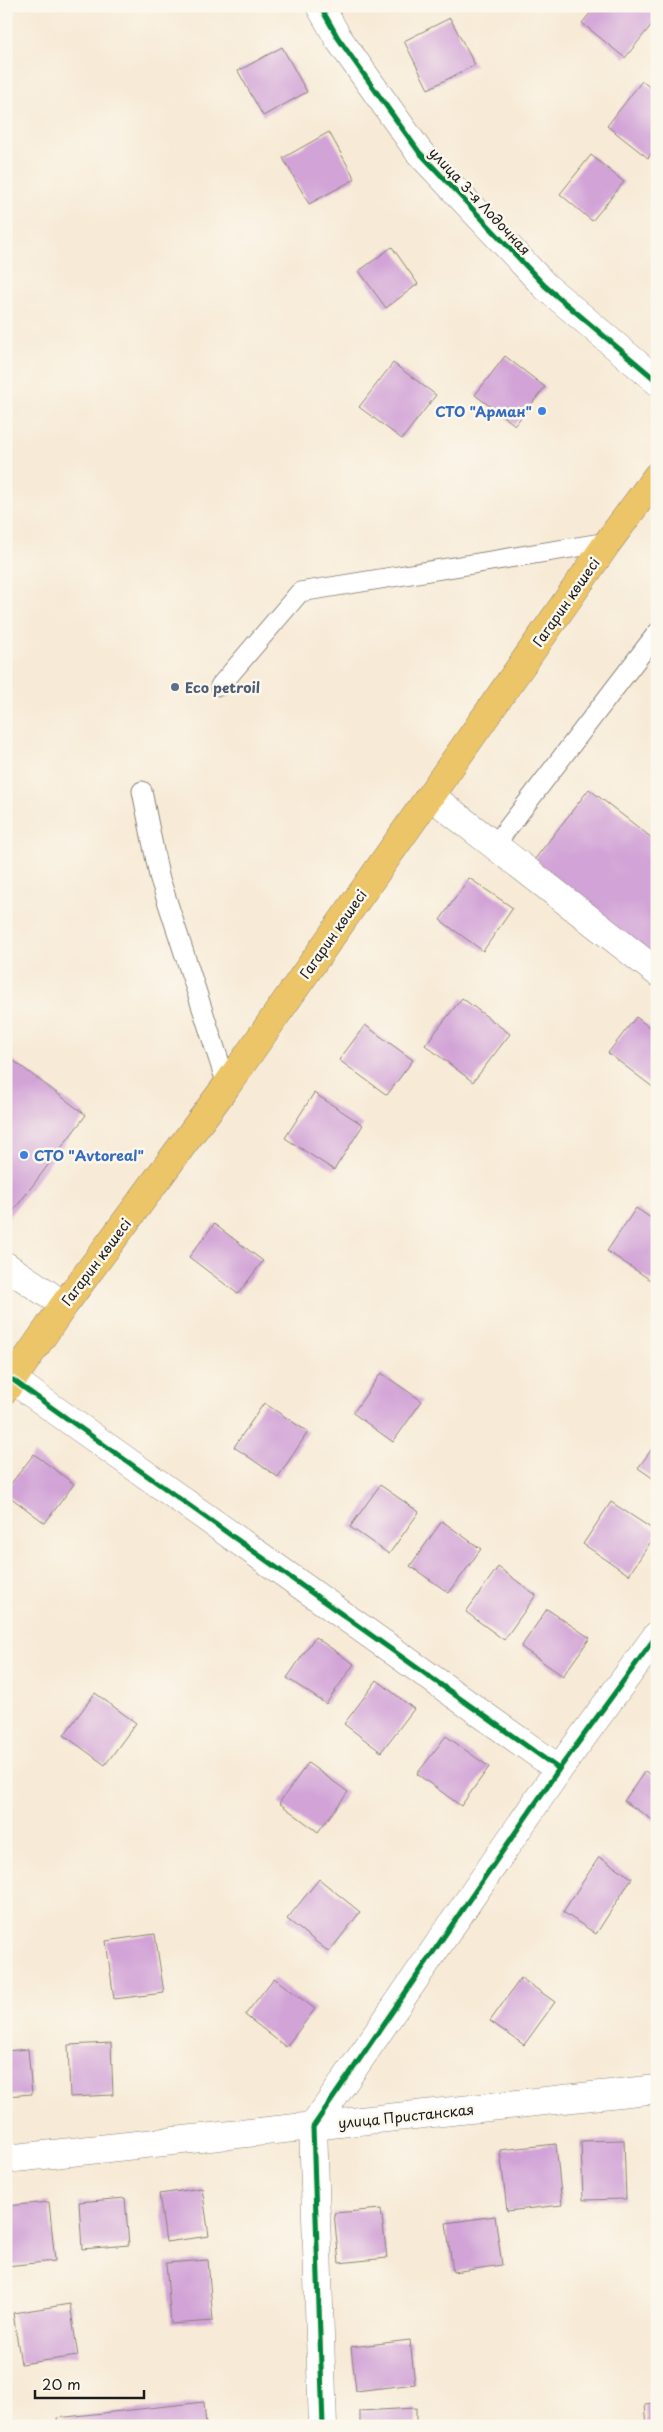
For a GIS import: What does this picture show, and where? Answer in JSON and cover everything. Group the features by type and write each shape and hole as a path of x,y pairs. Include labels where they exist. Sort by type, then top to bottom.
{"highway":[{"name":"Гагарин көшесі","path":"10,1384 64,1305 227,1085 608,542 657,476"}],"street":[{"name":"улица 3-я Лодочная","path":"320,6 338,38 419,152 545,286 657,382"},
{"path":"430,796 657,972"},
{"path":"6,1266 64,1305"},
{"path":"10,1384 559,1769"},
{"path":"323,2426 313,2126 559,1769 657,1635"},
{"name":"улица Пристанская","path":"6,2159 657,2089"}],"lane":[{"path":"220,686 300,592 608,542"},
{"path":"494,846 657,633"},
{"path":"142,791 159,876 227,1085"}],"building":[{"path":"596,6 649,6 657,13 657,18 625,58 582,23"},
{"path":"450,18 475,65 428,89 404,41"},
{"path":"282,47 307,92 263,116 238,71"},
{"path":"642,81 657,93 657,146 648,158 607,126"},
{"path":"329,132 355,179 309,204 283,158"},
{"path":"591,155 624,182 592,221 560,194"},
{"path":"392,247 418,284 386,308 359,271"},
{"path":"505,356 545,387 515,425 475,395"},
{"path":"393,363 436,395 402,439 359,407"},
{"path":"589,789 657,842 657,962 531,864"},
{"path":"469,878 513,908 483,951 440,920"},
{"path":"462,998 510,1034 473,1082 425,1045"},
{"path":"636,1017 657,1033 657,1085 654,1088 608,1053"},
{"path":"365,1025 413,1060 387,1095 339,1060"},
{"path":"6,1055 86,1115 8,1218 6,1216"},
{"path":"314,1093 363,1125 334,1170 285,1138"},
{"path":"636,1208 657,1222 657,1274 652,1281 607,1251"},
{"path":"214,1224 263,1261 238,1294 189,1257"},
{"path":"381,1373 422,1401 393,1442 353,1413"},
{"path":"264,1403 308,1432 278,1477 234,1447"},
{"path":"657,1442 657,1481 638,1468"},
{"path":"34,1454 74,1484 45,1523 6,1494 6,1490"},
{"path":"380,1485 419,1512 389,1554 350,1527"},
{"path":"611,1502 657,1532 629,1575 583,1544"},
{"path":"442,1521 481,1549 449,1593 410,1566"},
{"path":"498,1567 536,1595 504,1640 466,1612"},
{"path":"547,1609 590,1638 563,1676 521,1647"},
{"path":"315,1637 354,1664 326,1704 287,1678"},
{"path":"377,1680 414,1709 381,1752 344,1724"},
{"path":"95,1693 136,1723 105,1765 64,1735"},
{"path":"446,1736 489,1767 461,1806 417,1774"},
{"path":"308,1763 348,1792 318,1832 279,1803"},
{"path":"645,1771 657,1779 657,1823 624,1801"},
{"path":"599,1857 632,1878 596,1934 563,1912"},
{"path":"319,1879 360,1912 329,1952 287,1919"},
{"path":"155,1934 164,1993 114,1999 106,1941"},
{"path":"274,1978 315,2009 286,2047 245,2015"},
{"path":"521,1978 555,2002 524,2045 490,2021"},
{"path":"111,2043 113,2095 70,2097 68,2045"},
{"path":"28,2049 32,2094 6,2096 6,2051"},
{"path":"624,2140 626,2199 583,2200 581,2141"},
{"path":"556,2144 562,2205 507,2211 500,2150"},
{"path":"202,2188 209,2236 166,2242 159,2194"},
{"path":"125,2198 129,2245 82,2249 79,2202"},
{"path":"49,2202 55,2261 6,2266 6,2206"},
{"path":"381,2209 387,2258 339,2263 334,2213"},
{"path":"495,2216 502,2265 453,2272 446,2223"},
{"path":"208,2260 213,2321 171,2324 166,2263"},
{"path":"70,2304 78,2356 21,2364 13,2313"},
{"path":"410,2340 415,2384 356,2391 351,2347"},
{"path":"204,2402 206,2426 58,2426 57,2418"},
{"path":"657,2403 657,2426 647,2426 645,2404"},
{"path":"416,2408 416,2426 360,2426 360,2411"}],"cycle path":[{"path":"320,6 338,38 419,152 545,286 657,381"},
{"path":"13,1380 559,1769"},
{"path":"323,2426 313,2127 559,1769 657,1635"}],"place":[{"name":"СТО \"Арман\"","path":"542,411"},
{"name":"Eco petroil","path":"175,687"},
{"name":"СТО \"Avtoreal\"","path":"24,1155"}]}
